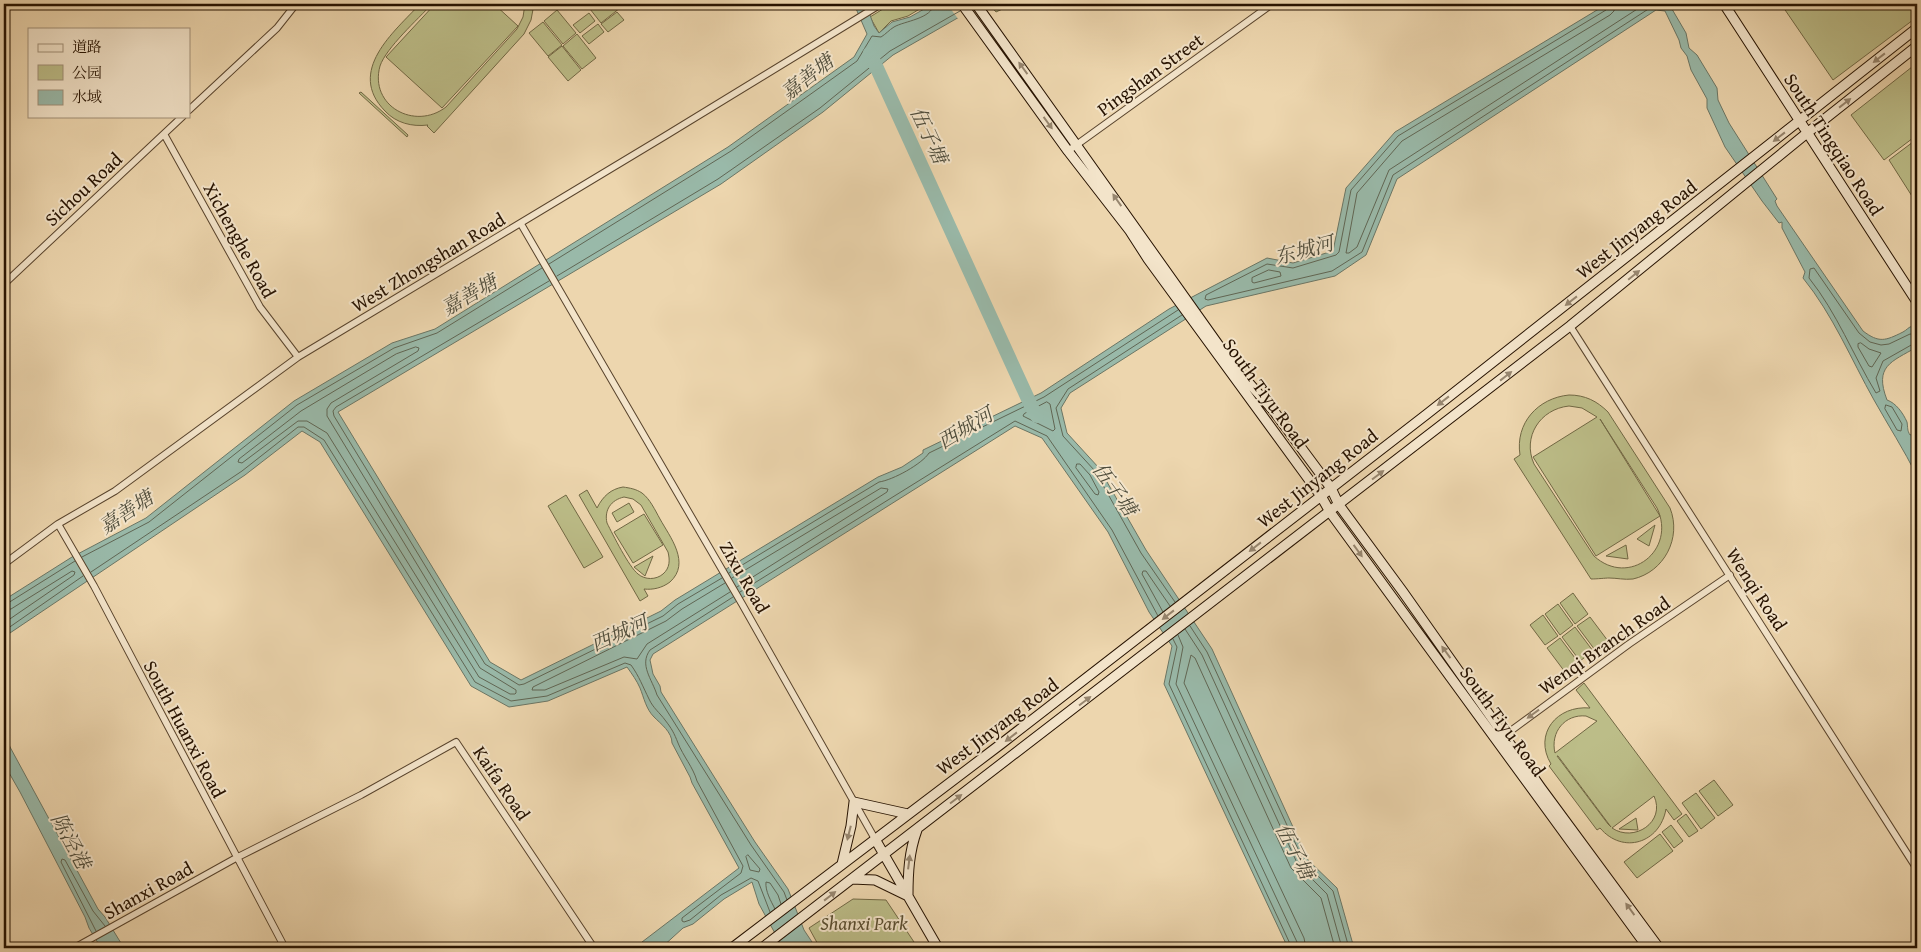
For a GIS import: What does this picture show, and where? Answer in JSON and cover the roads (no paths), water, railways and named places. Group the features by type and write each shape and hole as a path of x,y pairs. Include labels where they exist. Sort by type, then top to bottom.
{"main road":[{"name":"South Tiyu Road","path":"962,4 1068,151 1172,286"},
{"name":"South Tiyu Road","path":"976,4 1077,144 1172,286 1321,496 1330,512 1541,788 1659,948"},
{"name":"South Tingqiao Road","path":"1724,4 1917,302"},
{"name":"West Jinyang Road","path":"732,948 1321,496 1917,28"},
{"name":"West Jinyang Road","path":"765,946 1570,326 1917,46"},
{"name":"South Tiyu Road","path":"1207,335 1273,410 1331,488 1339,505 1648,948"},
{"path":"842,864 851,826 854,802 908,814"},
{"path":"852,879 875,880 908,896 910,854 917,829"},
{"name":"Zixu Road","path":"875,839 938,948"}],"street":[{"path":"190,109 277,28 296,4"},
{"name":"West Zhongshan Road","path":"4,564 58,524 115,491 298,357 521,224 881,4"},
{"name":"Pingshan Street","path":"1068,151 1272,4"},
{"name":"Sichou Road","path":"4,284 180,118"},
{"name":"Xichenghe Road","path":"164,134 260,308 298,357"},
{"name":"Zixu Road","path":"521,224 742,604 875,839"},
{"name":"Wenqi Road","path":"1570,326 1917,869"},
{"name":"South Huanxi Road","path":"58,524 94,586 285,948"},
{"name":"Wenqi Branch Road","path":"1501,738 1629,644 1730,575"},
{"name":"Kaifa Road","path":"236,858 361,795 456,742 594,948"},
{"name":"Shanxi Road","path":"74,948 236,858"}],"water":[{"name":"西城河","path":"854,4 866,4 874,26 879,33 892,22 910,17 933,4 982,4 893,55 823,112 721,184 338,412 490,662 521,680 661,611 675,600 878,477 902,467 923,453 923,450 1041,393 1169,309 1267,258 1293,263 1333,251 1346,188 1395,132 1607,4 1669,4 1686,33 1689,48 1697,55 1717,88 1718,100 1729,123 1777,199 1775,201 1777,206 1863,331 1878,339 1887,339 1913,326 1917,334 1917,347 1887,366 1884,372 1883,389 1887,400 1896,406 1907,422 1910,435 1915,433 1917,439 1917,476 1833,322 1803,278 1805,272 1782,228 1782,222 1779,223 1762,201 1725,147 1707,108 1707,99 1691,70 1687,56 1681,48 1665,11 1656,10 1397,179 1366,255 1335,276 1206,306 1070,393 1061,408 1067,433 1099,468 1146,550 1212,649 1308,860 1337,888 1354,948 1288,948 1164,684 1172,646 1149,612 1108,532 1042,438 1015,426 653,654 650,660 653,674 660,686 661,692 755,842 788,889 804,930 816,948 783,948 759,904 752,882 724,899 693,924 683,928 661,948 638,948 642,942 739,868 692,783 672,743 670,735 649,711 640,688 627,667 548,701 509,707 471,686 320,442 302,431 245,475 4,637 4,600 72,557 146,518 294,401 392,343 435,329 728,147 854,57 867,34"},
{"path":"4,728 10,747 98,909 124,948 101,948 89,928 85,917 4,764"}],"waterway":[{"name":"伍子塘","path":"870,53 1037,416"}],"water label":[{"name":"嘉善塘","path":"807,77"},
{"name":"东城河","path":"1304,250"},
{"name":"嘉善塘","path":"469,295"},
{"name":"嘉善塘","path":"126,512"},
{"name":"陈泾港","path":"71,841"}],"park label":[{"name":"Shanxi Park","path":"864,923"}]}
